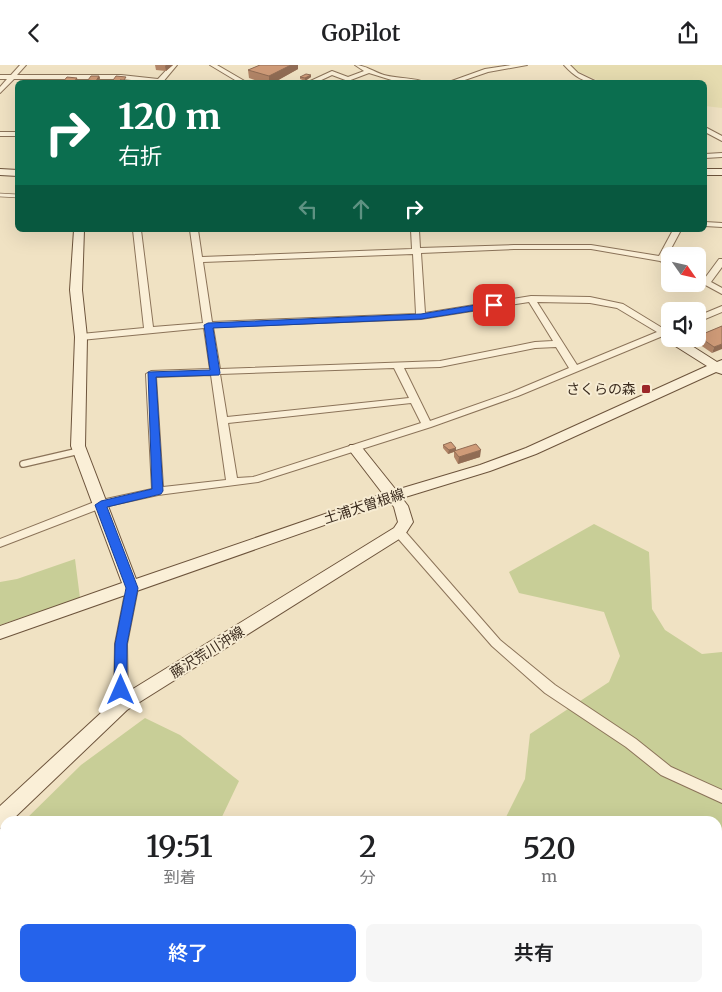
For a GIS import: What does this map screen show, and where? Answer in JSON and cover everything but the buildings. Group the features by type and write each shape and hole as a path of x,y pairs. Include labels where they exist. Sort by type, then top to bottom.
{"main road":[{"path":"0,166 15,167"},
{"path":"0,172 15,173"},
{"path":"707,172 722,172"},
{"path":"707,177 722,177"},
{"path":"79,232 76,290 81,337 78,446 132,588"},
{"path":"689,347 720,367"},
{"name":"土浦大曽根線","path":"0,633 132,588 355,507 485,468 531,451 720,367"},
{"path":"355,448 394,496 405,515 406,522 399,532"},
{"name":"藤沢荒川沖線","path":"3,816 120,705 399,532"}],"street":[{"path":"0,91 24,65"},
{"path":"160,80 174,65"},
{"path":"213,65 240,80"},
{"path":"358,65 367,72 396,80"},
{"path":"458,80 487,70 524,65"},
{"path":"567,65 576,74 589,80"},
{"path":"316,80 332,73 348,79 367,72"},
{"path":"0,77 102,80"},
{"path":"707,130 722,139"},
{"path":"0,133 15,134"},
{"path":"707,155 722,155"},
{"path":"707,223 722,225"},
{"path":"137,232 149,331"},
{"path":"194,232 232,483"},
{"path":"415,232 421,317"},
{"path":"668,247 676,232"},
{"path":"198,260 514,247 591,247 661,259"},
{"path":"722,261 706,283 722,291"},
{"path":"81,337 208,325 421,317 531,299 590,300 620,306 661,329"},
{"path":"531,299 575,371"},
{"path":"706,316 722,309"},
{"path":"0,543 101,505 158,491 254,480 427,425 515,394 661,337"},
{"path":"158,491 151,374 440,363 535,345 557,344"},
{"path":"398,366 427,425"},
{"path":"222,421 414,400"},
{"path":"399,532 496,643 550,689 631,743 666,771 722,797"},
{"path":"120,705 121,644 132,588"}],"lane":[{"path":"0,195 15,196"},
{"path":"23,464 79,451"}],"shaded area":[{"path":"571,65 722,65 722,108 707,106 707,80 597,80 575,70"}],"green space":[{"path":"594,524 649,552 652,609 665,630 702,654 722,652 722,816 506,816 525,779 530,734 609,682 620,656 604,612 519,593 509,572"},
{"path":"75,559 80,598 0,625 0,582 17,579"},
{"path":"145,718 180,735 239,781 222,816 29,816 81,765"}],"place":[{"name":"さくらの森","path":"646,389"}],"route":[{"path":"121,690 121,644 132,588 101,505 158,491 151,374 215,373 208,325 421,317 494,305"}]}
